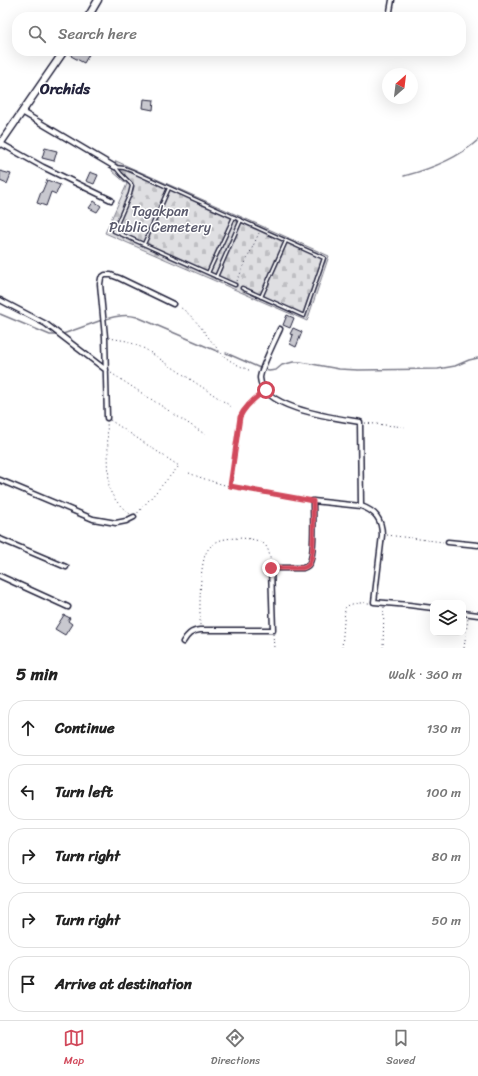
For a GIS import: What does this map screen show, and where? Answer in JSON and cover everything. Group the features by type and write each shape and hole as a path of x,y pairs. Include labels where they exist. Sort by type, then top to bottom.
{"main road":[{"path":"91,12 98,0"},
{"path":"0,143 61,56"}],"street":[{"path":"390,12 392,0"},
{"path":"22,112 115,167"},
{"path":"0,143 43,167 111,200"},
{"path":"107,418 105,337 100,284 102,278 105,275 111,275 173,304"},
{"path":"0,300 46,324 106,370"},
{"path":"280,329 260,376 262,385 273,396 282,402 304,411 360,422 361,506"},
{"path":"0,480 93,519 116,523 126,521 134,517"},
{"path":"183,642 189,634 200,630 273,630 271,568 307,567 310,562 313,549 313,501 361,506 369,509 379,520 382,527 382,535 374,602 430,608"},
{"path":"0,539 66,567"},
{"path":"448,542 478,546"},
{"path":"0,576 68,607"},
{"path":"468,614 478,615"}],"lane":[{"path":"115,167 128,169 324,258 304,316 242,288"},
{"path":"115,167 132,186 114,231 235,286"},
{"path":"144,244 169,188"},
{"path":"208,274 234,217"},
{"path":"216,277 241,220"},
{"path":"261,297 286,241"}],"path":[{"path":"235,286 261,229"},
{"path":"173,304 199,324 225,356 251,371"},
{"path":"105,337 127,341 145,349 232,407"},
{"path":"106,370 206,435"},
{"path":"230,486 240,417 245,409 266,390"},
{"path":"107,418 179,466 134,517 117,503 111,495 109,488 107,418"},
{"path":"360,422 405,427"},
{"path":"189,472 210,481 230,486 313,501"},
{"path":"382,535 448,542"},
{"path":"200,630 201,582 204,559 206,552 212,545 221,540 232,538 260,541 268,550 271,568"},
{"path":"342,648 345,608 352,604 374,602"},
{"path":"383,648 384,603"},
{"path":"464,648 468,614"},
{"path":"273,630 274,648"}],"green space":[{"name":"Tagakpan Public Cemetery","path":"116,161 329,256 307,321 105,233 127,184 112,171"}],"building":[{"path":"71,56 88,56 84,63"},
{"path":"144,99 154,100 153,110 143,108"},
{"path":"45,148 57,151 54,161 42,158"},
{"path":"0,171 11,174 7,184 0,181"},
{"path":"90,172 98,175 94,184 86,181"},
{"path":"47,180 60,185 56,194 51,192 46,206 37,203"},
{"path":"94,201 101,206 97,212 89,208"},
{"path":"287,315 294,318 290,328 283,325"},
{"path":"293,328 302,332 296,347 290,344 293,335 290,334"},
{"path":"64,615 70,618 68,621 72,624 65,635 55,629"}],"waterway":[{"path":"404,176 424,170 452,158 470,147 478,140"},
{"path":"0,314 50,335 57,335"},
{"path":"106,319 122,316 137,317 219,352"},
{"path":"63,334 102,320"},
{"path":"226,353 260,368"},
{"path":"265,370 276,370 282,365 293,362 301,362 339,369 358,370 438,369 455,366 478,358"}],"district":[{"name":"Orchids","path":"65,89"}],"route":[{"path":"266,390 245,409 240,417 230,486 313,501 313,549 312,556 307,567 294,569 271,568"}]}
